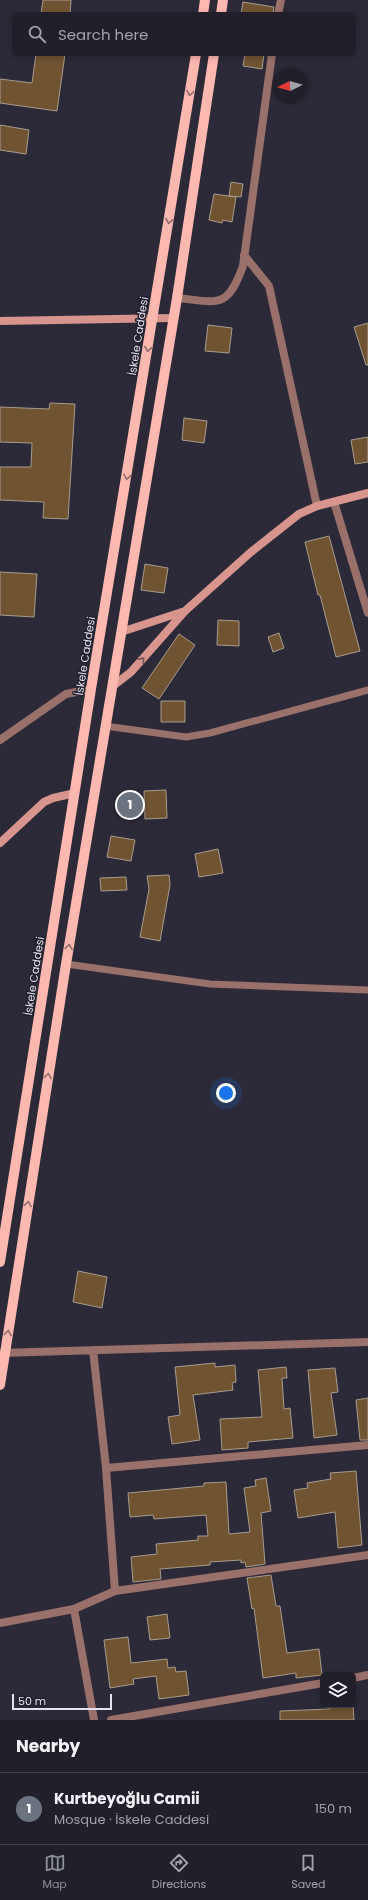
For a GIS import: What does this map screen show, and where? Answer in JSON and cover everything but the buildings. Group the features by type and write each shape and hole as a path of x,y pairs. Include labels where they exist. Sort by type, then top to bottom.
{"main road":[{"path":"203,12 205,0"},
{"path":"221,12 223,0"},
{"name":"İskele Caddesi","path":"0,1262 196,56"},
{"path":"0,1380 2,1354 105,726 113,686 174,318 214,56"}],"street":[{"path":"278,12 281,0"},
{"path":"177,298 217,302 228,295 237,281 244,255 272,56"},
{"path":"244,255 269,286 317,506"},
{"path":"0,321 174,318"},
{"path":"113,686 132,672 186,611 257,547 299,514 317,506 368,493"},
{"path":"334,502 368,613"},
{"path":"121,632 186,611"},
{"path":"0,740 66,694 92,689"},
{"path":"0,843 44,802 53,798 75,793"},
{"path":"2,1354 368,1342"},
{"path":"93,1350 106,1468 115,1591"},
{"path":"106,1468 368,1445"},
{"path":"0,1623 74,1609 115,1591 368,1555"},
{"path":"74,1609 94,1720"},
{"path":"356,1677 368,1675"},
{"path":"111,1720 320,1684"}],"lane":[{"path":"105,726 186,737 210,733 368,690"},
{"path":"66,964 210,984 367,990"}],"place":[{"name":"Kurtbeyoğlu Camii","path":"130,805"}]}
